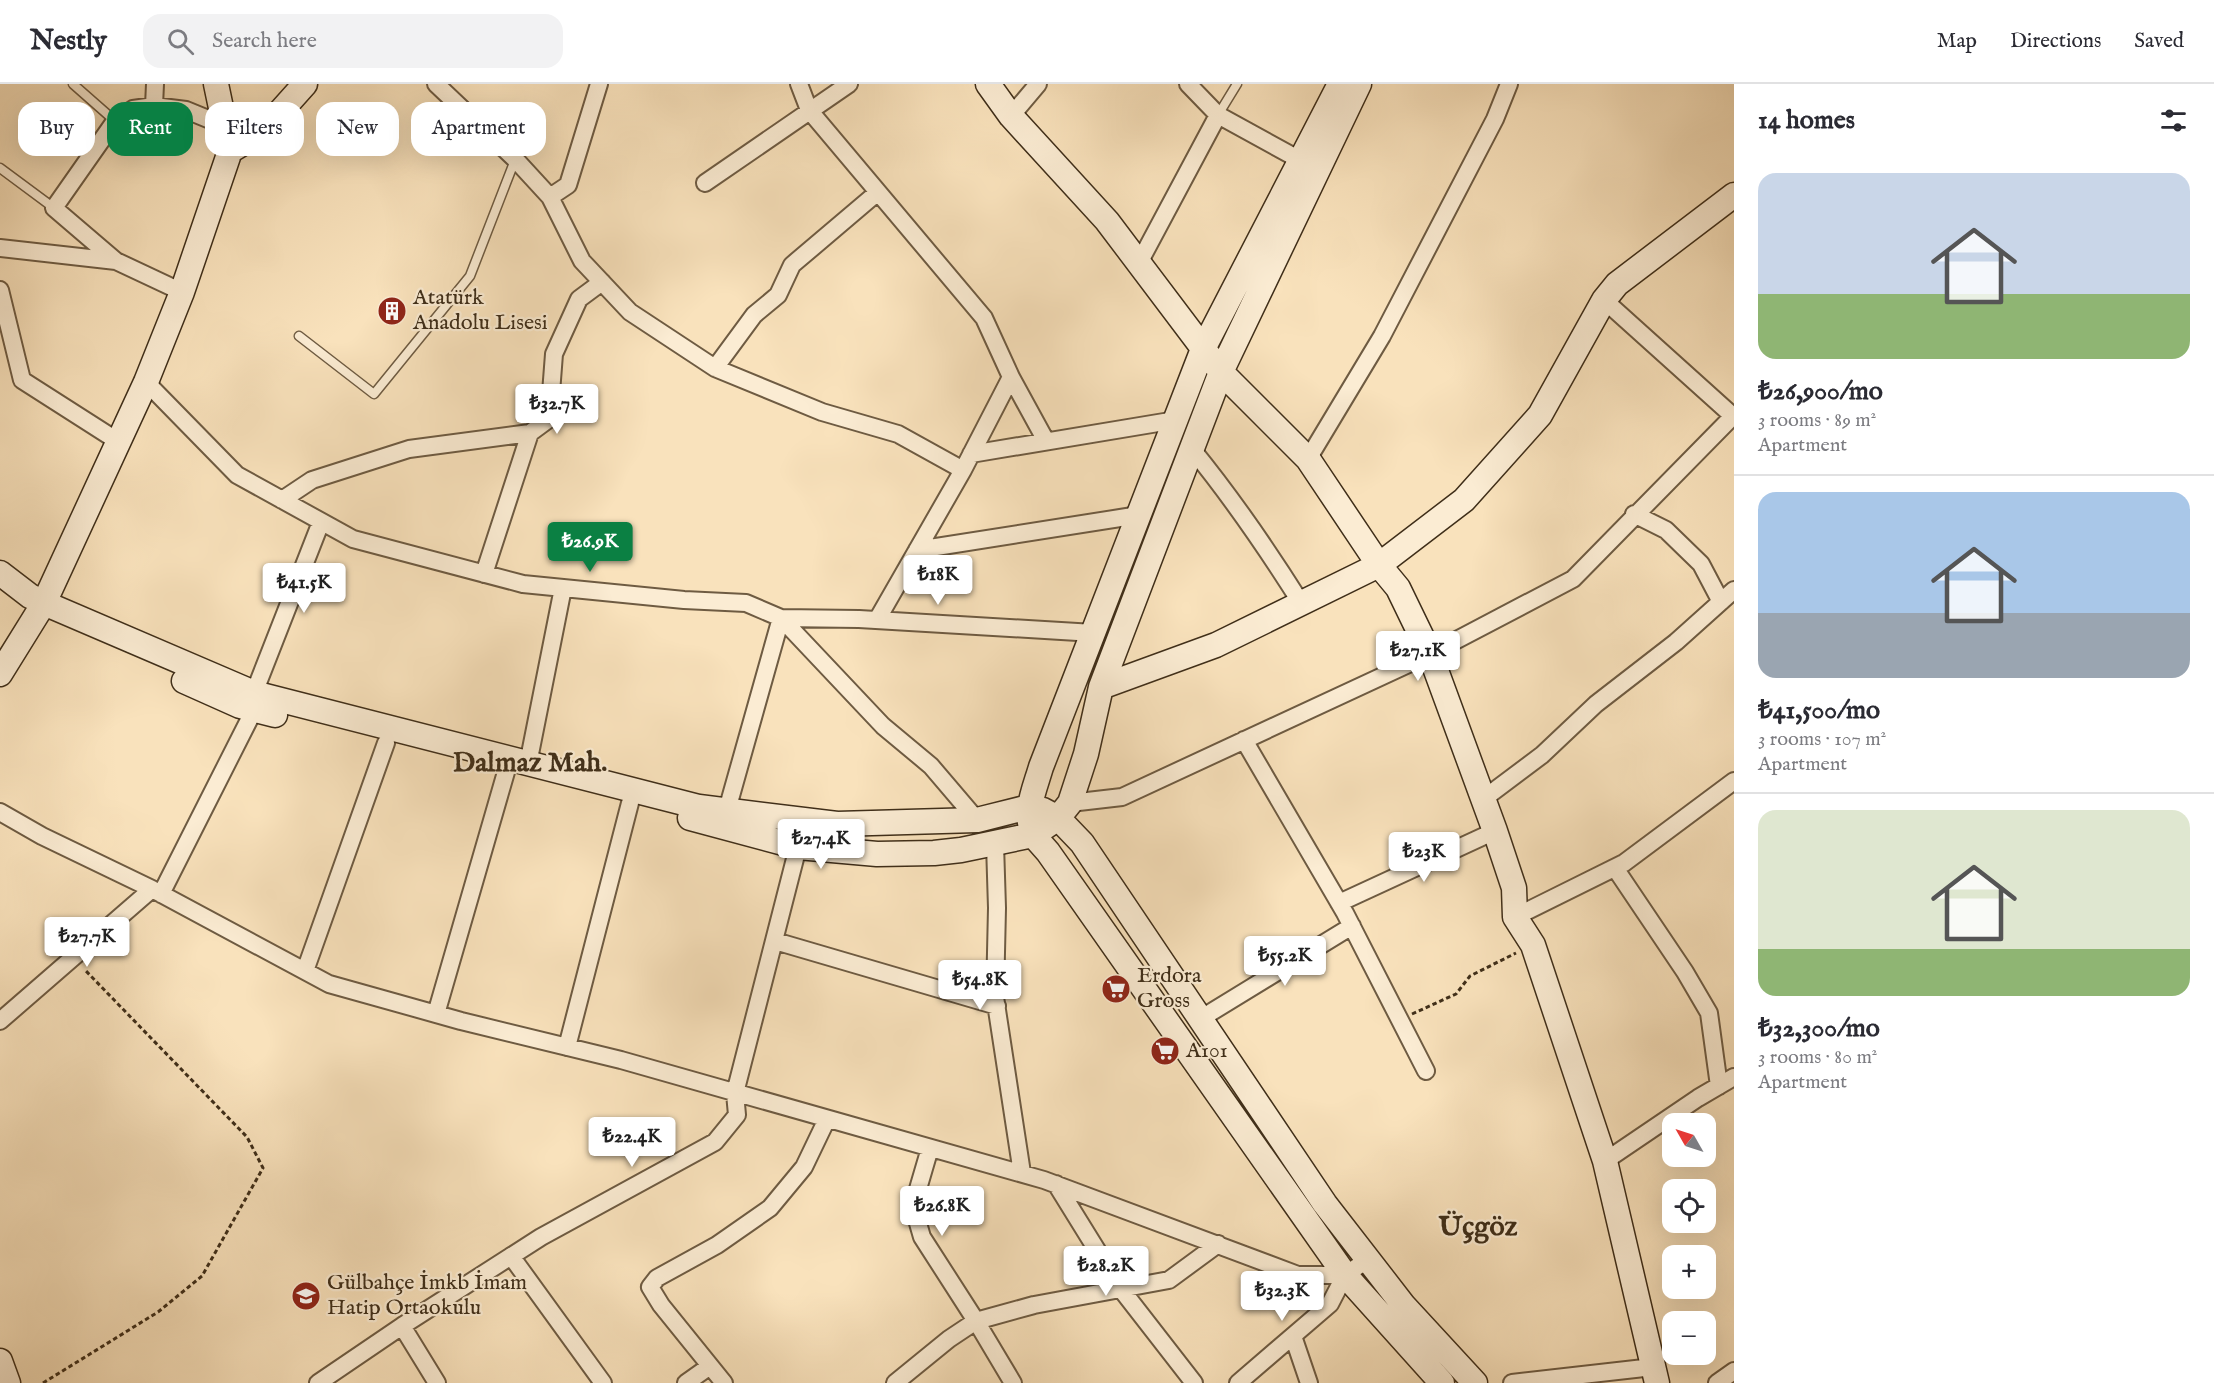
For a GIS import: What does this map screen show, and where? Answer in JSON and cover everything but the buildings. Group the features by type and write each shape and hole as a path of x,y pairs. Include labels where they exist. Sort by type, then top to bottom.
{"main road":[{"path":"216,84 220,102"},
{"path":"289,102 305,84"},
{"path":"988,84 1011,116 1107,220 1221,372 1308,459 1379,565 1398,588 1430,654 1495,831 1514,888 1515,917 1533,945 1605,1161 1655,1375"},
{"path":"1340,84 1203,349 1041,767 1029,807 1030,825 1033,835 1048,852 1345,1275 1431,1380"},
{"path":"0,590 240,706 254,702 517,768 630,803 798,847 910,855 961,850 1033,835 1064,810 1086,754 1101,687 1221,372 1359,84"},
{"path":"0,674 41,609 146,382 182,292 228,156"},
{"path":"1101,687 1216,645 1379,565 1464,500 1540,415 1604,300 1617,284 1734,195"},
{"path":"0,573 30,596 41,609"},
{"path":"254,702 386,743 699,807 837,824 977,820 1029,807 1064,810"},
{"path":"1064,810 1082,843 1284,1145 1367,1260 1474,1383"},
{"path":"0,1361 8,1383"}],"street":[{"path":"154,84 154,102"},
{"path":"550,197 568,184 599,84"},
{"path":"799,84 809,110 984,318 1011,377 1047,441"},
{"path":"705,183 849,84"},
{"path":"1011,116 1038,84"},
{"path":"1188,84 1218,115 1300,160"},
{"path":"1308,459 1382,336 1495,119 1509,84"},
{"path":"441,86 550,197 582,261 630,312 716,368 822,412 898,434 963,470"},
{"path":"1139,263 1218,115"},
{"path":"107,132 54,208 116,261 182,292"},
{"path":"716,368 754,315 778,295 792,265 878,192"},
{"path":"0,248 116,261"},
{"path":"282,500 312,480 409,449 530,433 549,419 554,354 579,299 602,282"},
{"path":"0,290 22,380 119,441"},
{"path":"1064,810 1122,797 1430,654 1573,579 1733,415 1604,300"},
{"path":"877,620 963,470 1011,377"},
{"path":"146,382 237,475 353,539 484,574 523,584 684,600 746,603 781,618 877,620 1094,633"},
{"path":"971,454 1176,420"},
{"path":"484,574 530,433"},
{"path":"1192,449 1221,484 1266,547 1301,603"},
{"path":"1482,800 1542,755 1596,704 1676,642 1728,596 1701,564 1666,530 1634,514"},
{"path":"917,550 1139,515"},
{"path":"0,1022 85,947 156,891 254,702 321,522"},
{"path":"436,1014 517,768 563,588"},
{"path":"726,810 781,618"},
{"path":"781,618 883,726 931,766 977,820"},
{"path":"1244,740 1352,926 1426,1071"},
{"path":"305,971 386,743"},
{"path":"1515,917 1624,863 1734,781"},
{"path":"567,1047 630,803"},
{"path":"0,812 42,836 156,891 329,984 436,1014 621,1060 1022,1173 1298,1275 1345,1275"},
{"path":"1339,903 1495,831"},
{"path":"995,844 998,908 995,997 1022,1173"},
{"path":"318,1383 541,1237 716,1142 737,1114 735,1093 798,847"},
{"path":"1615,868 1709,1012 1719,1086"},
{"path":"1200,1019 1352,926"},
{"path":"775,941 997,1006"},
{"path":"1605,1161 1734,1077"},
{"path":"724,1383 661,1305 650,1287 657,1278 717,1245 770,1208 804,1167 827,1119"},
{"path":"930,1148 913,1206 922,1237 1013,1383"},
{"path":"1056,1184 1121,1289 1194,1383"},
{"path":"895,1383 949,1339 976,1321 1034,1305 1169,1280 1218,1244"},
{"path":"511,1256 603,1383"},
{"path":"1238,1383 1330,1304 1345,1275 1367,1260"},
{"path":"402,1326 437,1383"},
{"path":"1293,1336 1310,1383"},
{"path":"686,1383 710,1366"},
{"path":"1717,1383 1734,1371"},
{"path":"1512,1383 1655,1375"}],"lane":[{"path":"73,84 107,114"},
{"path":"1218,115 1237,84"},
{"path":"299,336 374,394 470,276 516,160"},
{"path":"0,168 54,208"}],"path":[{"path":"1400,1019 1456,994 1470,976 1533,945"},
{"path":"44,1383 158,1312 202,1276 263,1168 247,1137 85,971 85,947"}],"place":[{"name":"Atatürk Anadolu Lisesi","path":"392,311"},
{"name":"Erdora Gross","path":"1116,989"},
{"name":"A101","path":"1165,1051"},
{"name":"Gülbahçe İmkb İmam Hatip Ortaokulu","path":"306,1296"}],"district":[{"name":"Dalmaz Mah.","path":"530,763"},
{"name":"Üçgöz","path":"1478,1227"}]}
